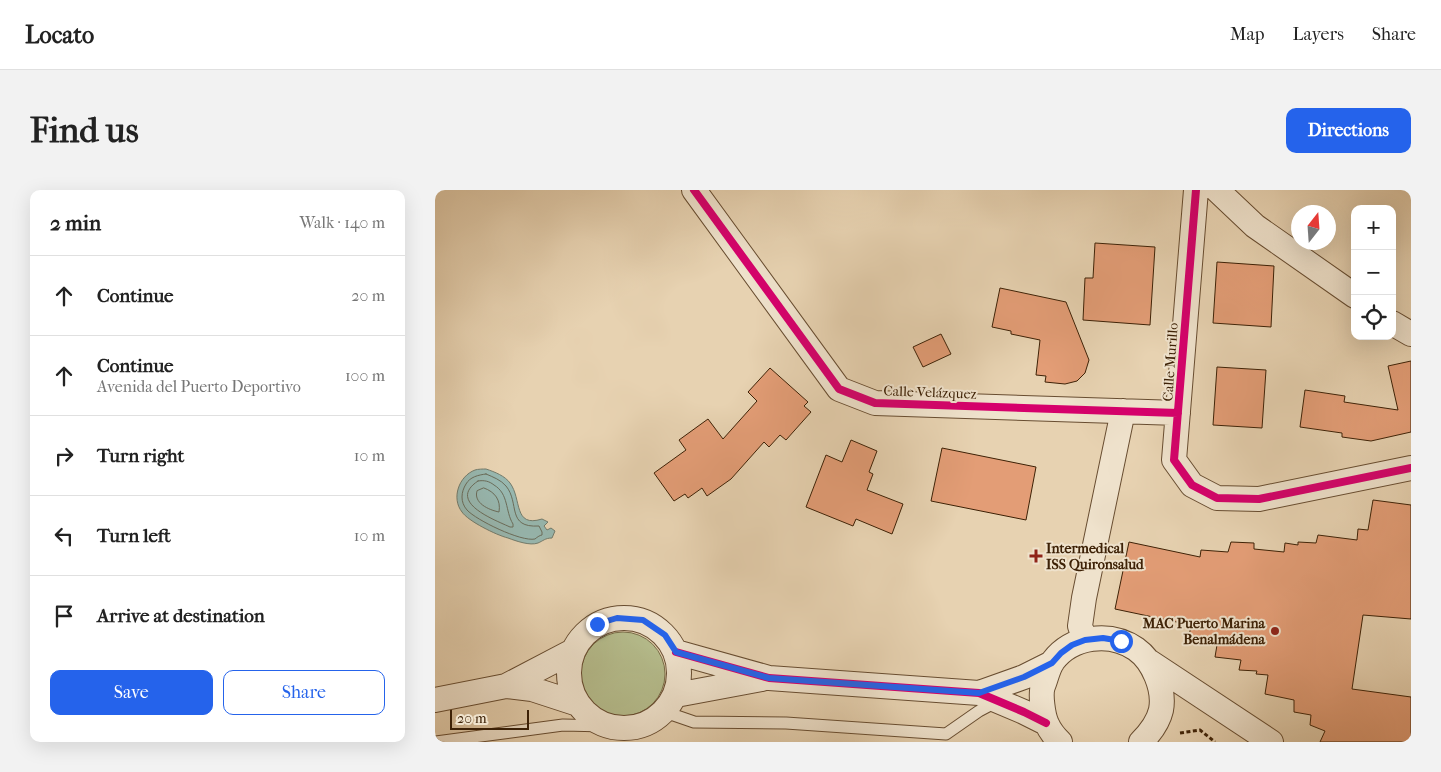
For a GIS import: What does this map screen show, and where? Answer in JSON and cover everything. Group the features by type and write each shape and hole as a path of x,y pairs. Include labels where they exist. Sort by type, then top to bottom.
{"street":[{"name":"Calle Velázquez","path":"694,190 839,389 875,403 1178,413"},
{"name":"Calle Murillo","path":"1196,190 1174,460 1192,486 1217,498 1259,499 1411,468"},
{"path":"1217,190 1255,226 1354,295"},
{"path":"1396,325 1411,334"},
{"path":"1085,640 1080,626 1084,598 1123,411"},
{"path":"617,618 643,620 665,635 676,652 680,675 670,703 652,722 632,729 606,726 588,716 578,704 570,688 568,673 573,651 585,633 597,624 617,618"},
{"path":"988,697 1052,663 1067,649 1085,640 1103,638 1121,641 1137,649 1149,662 1271,742"},
{"path":"435,700 506,686 573,651"},
{"path":"676,652 769,678 988,697 1046,723"},
{"path":"1141,742 1151,732 1161,709 1160,684 1149,662"},
{"path":"1052,663 1041,692 1046,723 1055,738 1061,742"},
{"path":"670,703 769,678"},
{"path":"506,686 532,689 578,704"}],"lane":[{"path":"670,703 694,722 786,723 946,734 979,711 988,697"},
{"path":"437,742 563,725 606,726"}],"path":[{"path":"1173,738 1179,733 1200,730 1215,742"}],"green space":[{"path":"623,632 646,639 658,651 665,674 658,697 646,709 623,716 600,709 588,697 581,674 588,651 600,639"}],"water":[{"path":"486,469 503,476 510,483 522,516 533,521 542,519 548,522 544,526 547,530 551,528 555,531 552,538 535,544 519,542 490,531 465,516 457,500 458,488 469,473"}],"building":[{"path":"1095,243 1155,247 1150,325 1083,320 1085,278 1093,278"},
{"path":"1217,262 1274,266 1271,327 1213,323"},
{"path":"1000,288 1066,302 1089,360 1085,373 1077,381 1065,384 1045,382 1046,376 1036,375 1040,340 1011,334 1011,331 992,327"},
{"path":"941,334 951,354 923,367 913,347"},
{"path":"1411,361 1411,432 1371,441 1342,437 1342,433 1300,427 1305,390 1345,396 1344,402 1398,410 1388,366"},
{"path":"1217,367 1266,370 1262,428 1213,425"},
{"path":"770,368 808,402 804,406 811,412 786,440 780,435 769,447 764,442 731,479 707,496 702,488 688,498 685,494 674,501 654,473 686,450 679,440 708,419 723,439 757,401 748,392"},
{"path":"851,440 877,451 869,472 873,474 867,490 903,504 892,534 856,519 853,526 806,507 826,455 842,462"},
{"path":"942,448 1036,467 1026,520 931,501"},
{"name":"MAC Puerto Marina Benalmádena","path":"1373,500 1411,505 1411,619 1363,615 1352,689 1411,697 1411,742 1320,742 1325,731 1310,725 1311,715 1294,712 1294,700 1265,694 1268,675 1256,674 1257,671 1239,670 1241,660 1215,657 1217,645 1188,642 1191,625 1115,609 1129,542 1200,557 1201,550 1228,552 1231,542 1254,543 1254,549 1284,552 1285,543 1298,545 1298,542 1316,543 1318,535 1357,540 1358,529 1368,530"}],"cycle path":[{"path":"694,190 839,389 875,403 1178,413"},
{"path":"1196,190 1174,460 1192,485 1217,498 1259,499 1411,468"},
{"path":"676,652 769,678 979,693 1046,723"}],"place":[{"name":"Intermedical ISS Quironsalud","path":"1036,556"},
{"name":"MAC Puerto Marina Benalmádena","path":"1275,631"}],"route":[{"path":"597,624 617,618 643,620 665,635 676,652 769,678 979,693 1024,677 1052,663 1072,645 1085,640 1103,638 1121,641"}]}
